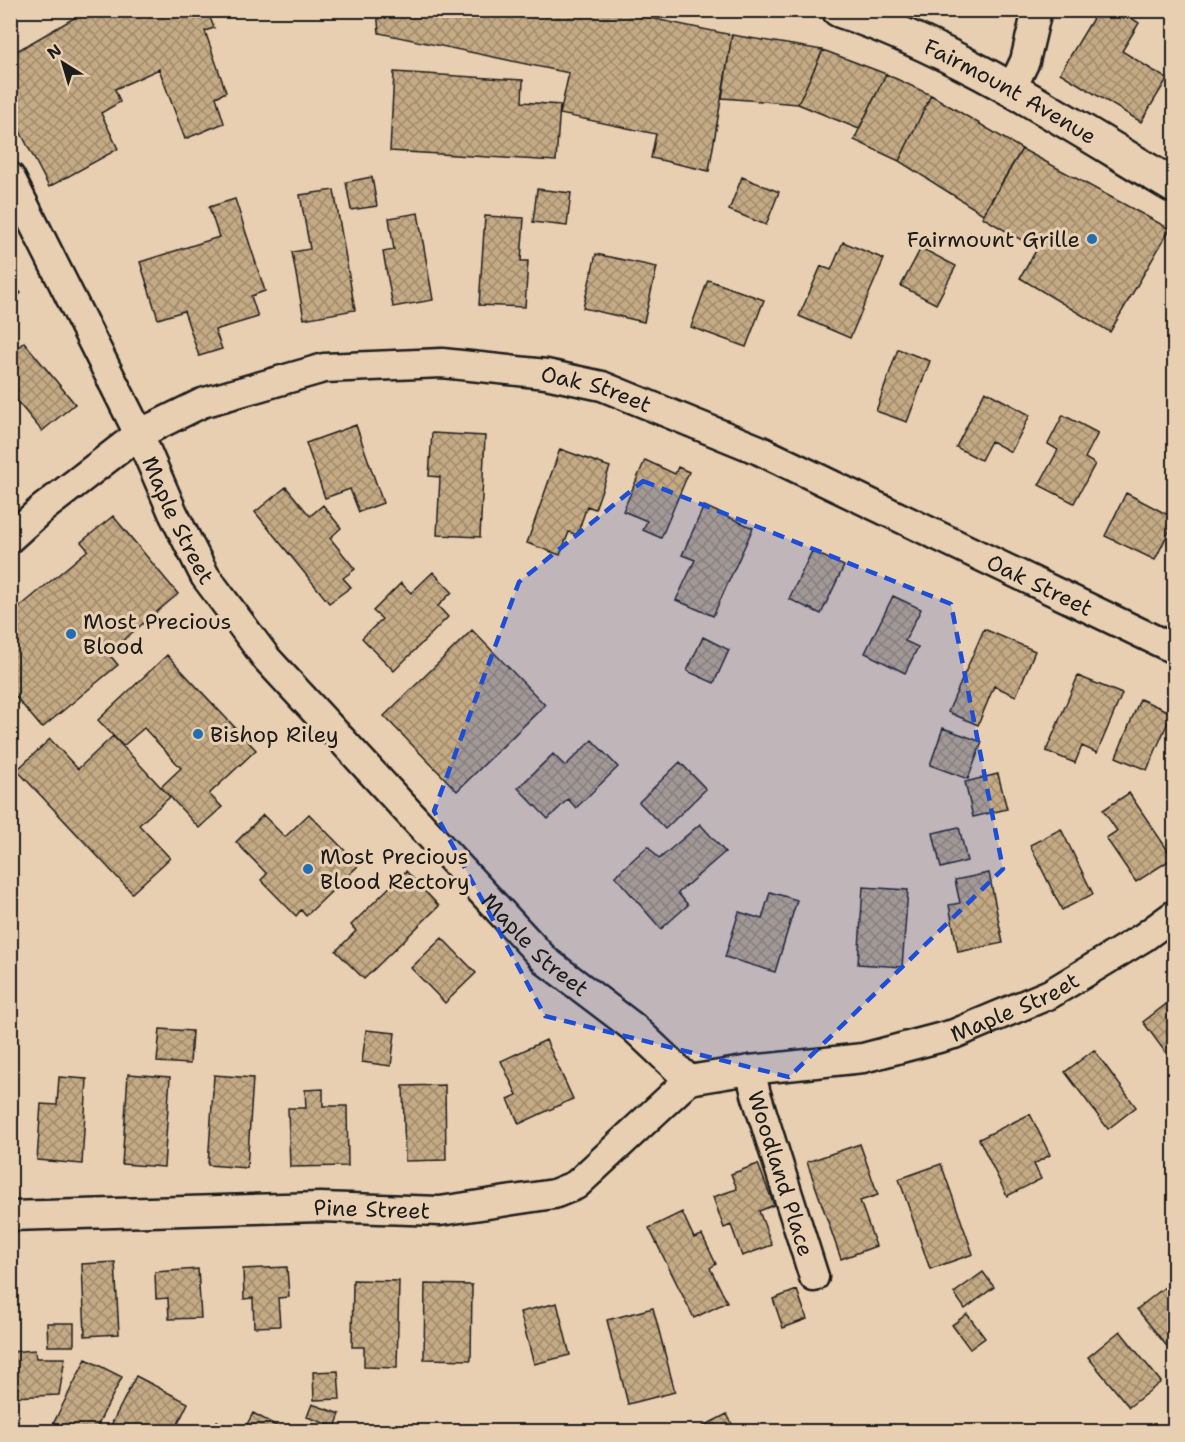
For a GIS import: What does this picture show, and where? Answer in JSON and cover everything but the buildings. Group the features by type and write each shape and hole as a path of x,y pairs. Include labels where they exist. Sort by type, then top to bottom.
{"main road":[{"name":"Fairmount Avenue","path":"853,13 923,43 1011,90 1174,186"}],"street":[{"path":"1011,90 1025,61 1037,10"},
{"name":"Maple Street","path":"10,177 139,434 173,513 205,576 267,659 546,961 633,1027 689,1080 750,1070 863,1058 954,1034 1050,994 1144,937 1174,915"},
{"name":"Oak Street","path":"10,538 42,509 139,434 202,403 324,368 442,363 546,374 602,386 759,450 1174,648"},
{"name":"Woodland Place","path":"750,1070 814,1277"},
{"name":"Pine Street","path":"10,1216 320,1207 440,1211 554,1194 576,1185 689,1080"}],"highlighted area":[{"path":"643,481 951,604 1003,869 789,1077 545,1016 434,811 519,582"}],"place":[{"name":"Fairmount Grille","path":"1092,239"},
{"name":"Most Precious Blood","path":"71,634"},
{"name":"Bishop Riley","path":"198,734"},
{"name":"Most Precious Blood Rectory","path":"308,869"}]}
